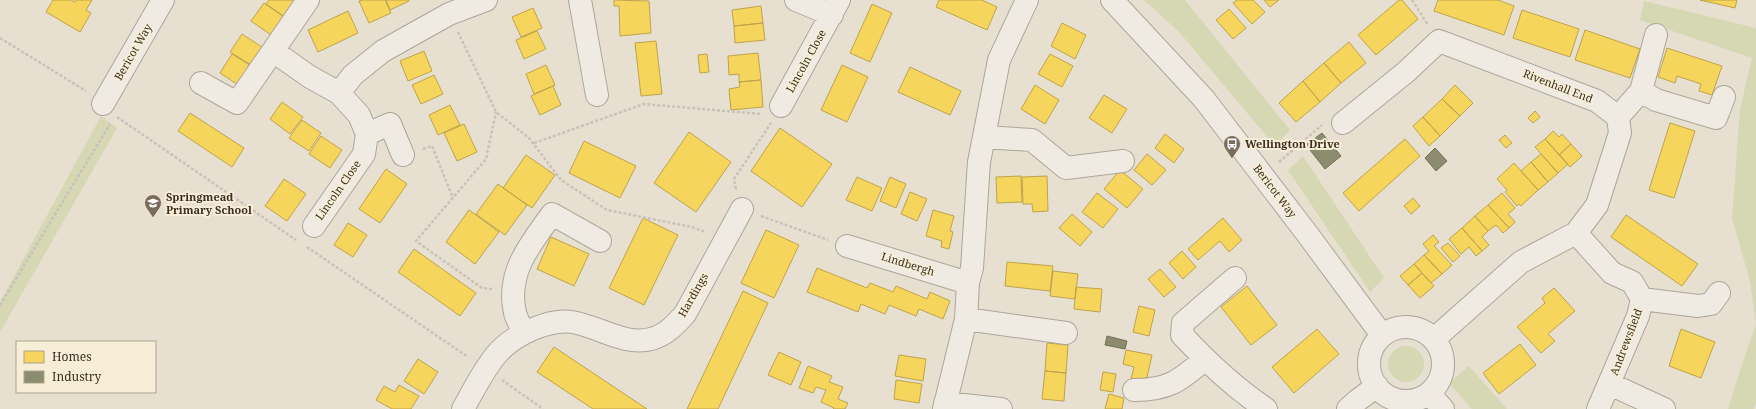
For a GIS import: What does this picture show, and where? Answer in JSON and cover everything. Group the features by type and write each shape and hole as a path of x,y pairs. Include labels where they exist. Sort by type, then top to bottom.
{"street":[{"name":"Bericot Way","path":"103,104 162,0"},
{"path":"201,83 237,103 308,0"},
{"path":"339,92 353,75 383,51 446,7 486,0"},
{"path":"580,0 597,96"},
{"name":"Lincoln Close","path":"778,111 835,8 796,0"},
{"path":"1001,409 944,406 966,319 968,283 972,268 979,162 999,60 1027,0"},
{"name":"Bericot Way","path":"1112,0 1204,99 1382,335"},
{"path":"1434,339 1521,262 1576,233 1597,205 1620,133 1618,117 1641,91 1656,35"},
{"path":"1343,123 1406,72 1439,41"},
{"name":"Rivenhall End","path":"1439,41 1597,101 1618,117"},
{"path":"273,51 310,77 339,92 359,115 367,134 390,124 404,155"},
{"path":"1641,91 1656,100 1716,118 1724,98"},
{"name":"Lincoln Close","path":"314,226 364,154 367,134"},
{"path":"984,137 1032,140 1066,168 1123,161"},
{"name":"Hardings","path":"463,409 496,355 509,343 524,333 542,326 559,322 571,322 634,340 650,339 663,334 673,327 685,314 741,210"},
{"path":"524,333 516,314 513,292 516,275 523,256 552,214 600,241"},
{"name":"Andrewsfield","path":"1576,233 1612,273 1632,282 1642,299 1638,316 1598,409"},
{"name":"Lindbergh","path":"847,246 968,283"},
{"path":"1235,278 1183,323 1182,335 1204,360 1244,394 1266,409"},
{"name":"Andrewsfield","path":"1642,299 1698,306 1711,304 1719,293"},
{"path":"966,319 1066,333"},
{"path":"1414,327 1425,332 1434,339 1440,349 1443,361 1442,373 1437,384 1436,401 1418,398 1407,400 1396,399 1386,394 1377,386 1372,376 1370,360 1375,344 1382,335 1392,329 1414,327"},
{"path":"1134,390 1151,390 1178,382 1204,360"},
{"name":"Andrewsfield","path":"1610,384 1652,407"},
{"path":"1348,409 1377,386"}],"path":[{"path":"1412,0 1439,41"},
{"path":"446,7 496,112 534,143 561,180 607,210 692,227 725,239"},
{"path":"0,38 86,91"},
{"path":"534,143 644,104 778,111 734,179 741,210 847,246"},
{"path":"496,112 486,159 416,241 482,288 513,292"},
{"path":"0,304 116,114 118,117 472,360"},
{"path":"1263,176 1325,122 1343,123"},
{"path":"404,155 432,146 453,198"},
{"path":"500,379 543,409"}],"green space":[{"path":"1144,0 1185,0 1290,130 1275,146 1180,33"},
{"path":"1644,1 1756,28 1756,323 1750,281 1732,218 1740,109 1752,58 1640,20"},
{"path":"101,116 117,128 0,332 0,302"},
{"path":"1303,156 1384,278 1370,292 1288,170"},
{"path":"1756,324 1756,403 1754,409 1728,409 1740,370"},
{"path":"1406,346 1416,349 1421,354 1424,364 1421,374 1416,379 1406,382 1396,379 1391,374 1388,364 1391,354 1396,349"},
{"path":"1469,366 1507,409 1472,409 1449,383"}],"building: Homes":[{"path":"53,0 71,0 75,2 76,0 92,0 86,10 91,13 80,32 46,12"},
{"path":"269,0 297,0 285,17 266,4"},
{"path":"385,0 391,13 369,23 359,1"},
{"path":"386,0 409,0 409,1 390,10"},
{"path":"614,0 649,1 651,33 620,36 619,6 614,6"},
{"path":"939,0 982,0 997,7 987,30 936,7"},
{"path":"1237,0 1253,0 1265,12 1252,24 1233,3"},
{"path":"1264,0 1279,0 1270,7"},
{"path":"1399,0 1402,0 1418,19 1376,55 1358,35"},
{"path":"1438,0 1498,0 1514,6 1504,35 1434,11"},
{"path":"1700,0 1737,0 1735,8"},
{"path":"264,3 284,17 271,35 251,21"},
{"path":"872,4 892,13 870,62 850,53"},
{"path":"761,6 763,23 734,26 732,10"},
{"path":"533,8 542,28 521,37 512,17"},
{"path":"1229,9 1246,28 1233,39 1216,20"},
{"path":"1522,10 1579,29 1570,57 1513,38"},
{"path":"348,11 358,33 318,52 308,30"},
{"path":"763,23 765,40 735,43 734,26"},
{"path":"1062,23 1086,35 1075,59 1051,46"},
{"path":"1585,30 1640,49 1630,78 1575,60"},
{"path":"537,31 546,49 524,59 516,40"},
{"path":"242,34 262,47 251,65 230,52"},
{"path":"656,41 662,94 641,96 635,43"},
{"path":"1349,42 1366,63 1341,83 1324,63"},
{"path":"1667,48 1722,66 1712,95 1699,91 1701,84 1677,76 1675,83 1658,77"},
{"path":"424,51 432,71 408,81 400,61"},
{"path":"758,53 761,80 739,82 739,74 729,75 728,56"},
{"path":"232,54 251,66 240,86 220,73"},
{"path":"707,54 709,72 700,73 698,55"},
{"path":"1050,54 1073,66 1062,87 1038,74"},
{"path":"1324,63 1341,83 1320,102 1303,81"},
{"path":"546,65 555,85 534,94 526,74"},
{"path":"842,65 868,77 847,122 821,110"},
{"path":"910,67 961,91 950,115 898,92"},
{"path":"434,75 443,94 421,104 412,85"},
{"path":"761,80 763,107 731,110 729,89 740,87 739,82"},
{"path":"1303,81 1320,102 1296,122 1279,103"},
{"path":"1035,85 1059,100 1045,124 1021,109"},
{"path":"1455,85 1473,103 1460,116 1442,99"},
{"path":"553,86 561,105 540,115 531,96"},
{"path":"1104,95 1127,109 1112,133 1089,118"},
{"path":"1442,99 1460,116 1440,136 1423,117"},
{"path":"282,102 303,117 290,134 270,119"},
{"path":"450,105 460,125 438,135 429,115"},
{"path":"1535,111 1540,117 1533,123 1528,118"},
{"path":"190,113 244,148 232,167 178,131"},
{"path":"1423,117 1440,136 1429,146 1413,126"},
{"path":"302,120 321,133 309,151 289,138"},
{"path":"1670,123 1695,131 1674,198 1649,190"},
{"path":"464,124 477,152 457,161 444,133"},
{"path":"780,128 832,164 802,207 751,171"},
{"path":"1553,131 1559,137 1562,134 1571,144 1559,155 1545,139"},
{"path":"689,132 731,162 696,212 654,183"},
{"path":"1165,134 1184,149 1174,163 1155,148"},
{"path":"1505,135 1512,143 1506,148 1499,140"},
{"path":"321,136 342,150 330,168 309,154"},
{"path":"1405,139 1420,156 1359,211 1343,193"},
{"path":"1545,139 1568,164 1558,173 1535,147"},
{"path":"584,141 636,166 620,198 569,173"},
{"path":"1571,144 1582,156 1570,167 1559,155"},
{"path":"1147,154 1166,170 1152,185 1134,170"},
{"path":"1541,154 1558,173 1548,182 1531,162"},
{"path":"526,155 555,175 532,208 503,188"},
{"path":"1531,162 1548,182 1538,190 1521,171"},
{"path":"1514,163 1538,190 1521,206 1519,204 1517,206 1505,192 1507,190 1497,179"},
{"path":"386,169 407,184 380,223 359,209"},
{"path":"1120,170 1143,189 1127,208 1104,189"},
{"path":"1021,176 1022,202 997,203 996,177"},
{"path":"1047,176 1048,211 1033,212 1032,204 1023,204 1022,177"},
{"path":"857,177 882,188 872,211 846,200"},
{"path":"890,177 906,184 896,208 880,201"},
{"path":"284,179 306,194 287,221 265,206"},
{"path":"498,184 527,205 505,235 476,214"},
{"path":"910,192 927,199 917,221 901,214"},
{"path":"1097,193 1118,209 1103,228 1082,212"},
{"path":"1502,193 1515,208 1508,214 1515,222 1509,228 1488,205"},
{"path":"1413,198 1420,206 1411,214 1404,206"},
{"path":"1488,205 1509,228 1503,233 1496,225 1488,231 1475,216"},
{"path":"469,210 499,232 475,264 446,242"},
{"path":"933,210 954,216 950,231 953,232 949,249 941,247 942,241 926,236"},
{"path":"1072,214 1092,232 1080,246 1059,228"},
{"path":"1626,215 1698,264 1682,286 1611,237"},
{"path":"1475,216 1488,231 1482,237 1489,245 1482,251 1462,228"},
{"path":"643,218 678,235 644,305 609,288"},
{"path":"1223,218 1242,240 1229,252 1220,241 1198,260 1188,249"},
{"path":"348,223 367,235 353,257 334,245"},
{"path":"1462,228 1482,251 1476,256 1469,247 1461,254 1449,239"},
{"path":"766,230 799,245 774,298 741,283"},
{"path":"1433,235 1439,242 1434,246 1452,265 1442,274 1424,255 1429,251 1423,244"},
{"path":"551,237 589,254 574,286 537,269"},
{"path":"1448,243 1460,256 1453,262 1441,248"},
{"path":"414,249 476,293 460,316 398,272"},
{"path":"1182,251 1196,267 1183,279 1169,263"},
{"path":"1424,255 1442,274 1431,283 1414,264"},
{"path":"1007,262 1053,266 1050,291 1005,286"},
{"path":"1414,264 1422,273 1408,285 1400,276"},
{"path":"817,268 867,288 870,283 893,292 896,286 927,299 930,292 950,301 943,319 919,309 916,316 889,305 885,314 861,304 858,312 807,292"},
{"path":"1160,269 1176,287 1164,297 1148,279"},
{"path":"1053,271 1078,274 1075,299 1050,296"},
{"path":"1422,273 1434,286 1420,298 1408,285"},
{"path":"1247,286 1277,325 1251,345 1221,307"},
{"path":"1076,287 1102,289 1100,312 1074,309"},
{"path":"1554,288 1575,311 1548,334 1555,341 1541,353 1517,327 1545,303 1542,298"},
{"path":"743,291 768,303 718,409 687,409"},
{"path":"1139,306 1155,310 1149,336 1133,332"},
{"path":"1317,329 1339,354 1294,393 1272,367"},
{"path":"1681,329 1715,342 1701,378 1669,366"},
{"path":"1047,343 1068,345 1066,373 1045,371"},
{"path":"1520,344 1536,365 1499,394 1483,373"},
{"path":"554,347 647,409 593,409 537,372"},
{"path":"1126,350 1152,355 1146,382 1131,379 1134,367 1123,364"},
{"path":"779,352 801,362 791,385 768,375"},
{"path":"899,355 926,359 923,381 895,376"},
{"path":"418,359 438,372 424,394 404,381"},
{"path":"808,366 832,376 829,382 843,387 838,399 848,403 845,409 833,409 834,408 821,402 826,390 816,387 813,393 799,388"},
{"path":"1045,371 1066,373 1064,401 1042,399"},
{"path":"1103,372 1116,374 1113,392 1100,390"},
{"path":"896,380 922,384 919,403 894,399"},
{"path":"399,385 419,396 411,409 392,409 376,400 384,386 395,392"},
{"path":"1109,394 1124,398 1122,409 1105,409"}],"building: Industry":[{"path":"1322,133 1341,156 1325,169 1306,145"},
{"path":"1435,148 1447,161 1436,171 1425,158"},
{"path":"1107,336 1127,341 1125,349 1105,345"}],"place":[{"name":"Wellington Drive","path":"1232,159"},
{"name":"Springmead Primary School","path":"153,218"}]}
